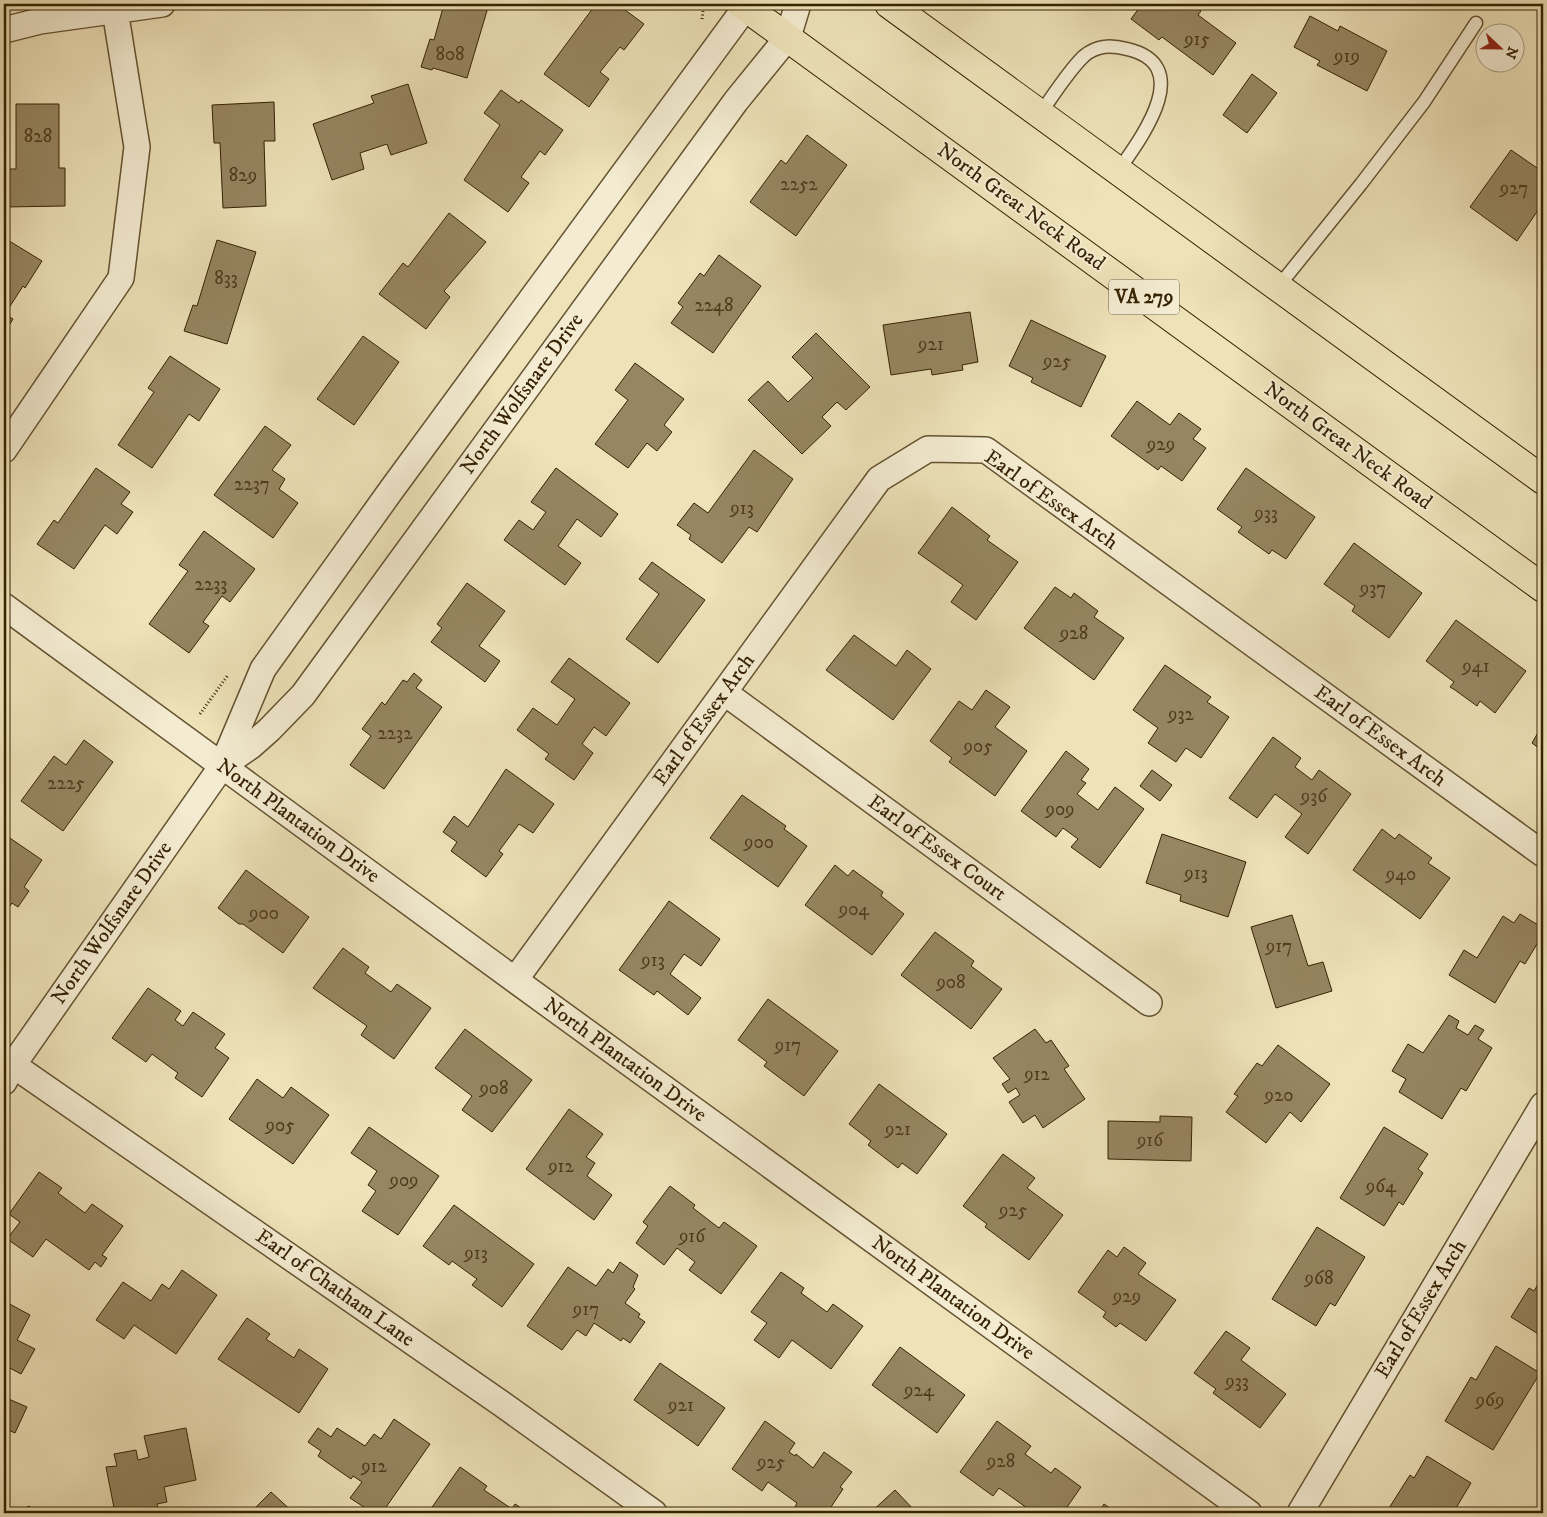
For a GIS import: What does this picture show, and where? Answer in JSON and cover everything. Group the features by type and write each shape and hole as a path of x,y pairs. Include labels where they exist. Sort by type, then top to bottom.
{"main road":[{"path":"889,4 1543,480"},
{"name":"North Great Neck Road","path":"745,5 1543,588"}],"street":[{"path":"4,30 40,21 115,8 162,4"},
{"name":"North Wolfsnare Drive","path":"222,766 251,746 303,695 736,101 788,37 798,4"},
{"name":"North Wolfsnare Drive","path":"8,1074 222,766 263,670 392,489 709,58 745,5"},
{"path":"4,450 121,278 137,147 115,8"},
{"name":"Earl of Essex Arch","path":"515,980 879,479 928,449 986,450 1543,854"},
{"name":"North Plantation Drive","path":"4,606 1248,1513"},
{"name":"Earl of Essex Court","path":"725,693 1149,1003"},
{"name":"Earl of Chatham Lane","path":"8,1074 494,1398 654,1513"},
{"name":"Earl of Essex Arch","path":"1300,1513 1543,1105"}],"lane":[{"path":"1278,287 1424,102 1474,26"},
{"path":"1040,114 1085,56 1101,46 1115,46 1134,51 1152,60 1162,77 1160,92 1153,115 1118,171"}],"building":[{"path":"444,4 489,4 467,78 433,68 432,70 421,67 430,39 434,40"},
{"path":"596,4 617,4 644,24 624,50 620,47 600,72 609,79 589,107 544,74"},
{"path":"1142,4 1182,4 1185,6 1190,4 1201,11 1198,15 1236,43 1213,75 1162,37 1159,40 1131,19"},
{"path":"1310,16 1338,31 1340,26 1387,51 1367,91 1317,65 1320,61 1294,47"},
{"path":"1252,74 1277,93 1247,133 1223,115"},
{"path":"408,84 427,143 391,155 387,144 360,153 364,169 332,180 313,124 374,103 371,96"},
{"path":"501,90 519,103 521,100 563,130 545,155 540,151 521,177 529,183 508,212 464,180 500,125 484,113"},
{"path":"274,102 275,141 264,141 266,206 223,208 220,143 214,143 212,105"},
{"path":"16,104 59,104 59,168 65,168 65,206 4,207 4,169 16,169"},
{"path":"807,135 847,165 796,236 750,202 781,160 786,164"},
{"path":"1511,150 1543,172 1543,203 1517,241 1470,207"},
{"path":"449,213 486,242 444,291 450,297 426,329 379,294 403,263 408,267"},
{"path":"6,239 42,261 25,288 23,286 5,314 13,319 4,334 4,242"},
{"path":"217,240 256,252 227,344 184,331 193,305 197,306"},
{"path":"719,255 761,286 713,353 671,323 683,307 678,303 700,273 704,276"},
{"path":"970,312 978,362 962,365 963,370 932,375 931,369 891,375 883,325"},
{"path":"1031,320 1106,356 1081,407 1031,382 1033,378 1009,366"},
{"path":"816,333 870,387 846,410 837,402 822,417 831,426 802,454 748,400 768,381 788,402 813,378 792,357"},
{"path":"363,336 399,362 354,425 317,399"},
{"path":"170,356 220,389 199,421 189,414 152,468 118,445 154,392 148,388"},
{"path":"635,363 684,399 664,425 672,432 657,451 647,443 628,468 595,444 628,400 615,390"},
{"path":"1137,401 1170,425 1179,413 1201,429 1193,439 1206,448 1182,481 1161,466 1158,470 1111,436"},
{"path":"265,426 291,445 272,470 285,479 279,489 298,503 273,538 214,495"},
{"path":"754,450 793,479 757,532 749,527 722,563 689,539 691,535 677,525 694,503 708,513"},
{"path":"96,468 130,492 121,504 133,512 117,534 105,525 74,569 37,544 54,520 58,523"},
{"path":"556,468 618,514 601,537 577,519 558,546 581,563 565,585 504,540 519,520 533,530 546,512 531,502"},
{"path":"1246,468 1315,517 1286,559 1272,550 1269,554 1238,532 1242,527 1217,509"},
{"path":"952,507 990,536 987,540 1018,562 976,620 951,602 963,585 918,553"},
{"path":"204,531 255,569 230,602 222,596 203,622 209,626 189,653 149,624 188,571 179,565"},
{"path":"1354,543 1422,593 1389,638 1352,611 1355,606 1324,584"},
{"path":"652,562 705,600 658,663 626,639 659,594 639,579"},
{"path":"467,583 505,611 479,646 500,661 485,682 431,642 442,628 437,624"},
{"path":"1055,587 1071,598 1074,593 1098,611 1094,617 1124,638 1094,680 1024,628"},
{"path":"1456,620 1526,671 1495,713 1480,701 1477,706 1450,687 1454,682 1426,661"},
{"path":"854,635 896,666 907,650 931,669 893,720 826,670"},
{"path":"569,658 630,703 606,736 594,727 582,744 593,753 574,780 545,759 549,754 517,730 533,708 557,725 575,699 551,682"},
{"path":"1165,665 1211,697 1207,702 1229,717 1201,758 1186,748 1176,762 1148,743 1158,728 1133,710"},
{"path":"414,673 422,680 416,688 442,707 384,789 350,765 371,736 362,729 382,702 385,705 403,680 407,682"},
{"path":"986,690 1010,707 995,727 1027,751 995,796 949,762 952,758 930,741 959,701 972,710"},
{"path":"1543,724 1543,751 1532,743"},
{"path":"1273,737 1301,758 1295,767 1312,780 1319,770 1351,794 1308,854 1285,837 1302,814 1275,794 1257,818 1229,798"},
{"path":"84,740 113,762 63,831 21,801 54,756 66,765"},
{"path":"1066,751 1089,769 1081,780 1086,783 1077,794 1098,810 1115,787 1144,809 1100,868 1071,847 1078,839 1063,828 1056,837 1021,811"},
{"path":"506,769 554,804 533,833 519,824 499,851 503,854 486,877 451,851 457,842 443,832 454,816 468,827"},
{"path":"1152,770 1172,785 1160,801 1140,786"},
{"path":"742,795 786,826 784,829 807,846 778,887 710,838"},
{"path":"1382,829 1395,839 1399,834 1432,858 1428,863 1450,878 1420,919 1353,870"},
{"path":"4,834 42,860 24,887 29,891 18,907 12,903 4,914"},
{"path":"1162,834 1246,862 1228,917 1180,901 1181,895 1146,883"},
{"path":"835,865 848,876 853,870 883,892 881,896 904,914 872,955 805,905"},
{"path":"246,870 309,917 283,953 218,908"},
{"path":"669,901 720,939 701,966 684,954 670,974 701,998 688,1015 657,991 654,995 619,970"},
{"path":"1520,914 1543,928 1537,937 1540,939 1525,964 1520,961 1495,1003 1449,975 1464,950 1477,958 1503,916 1514,923"},
{"path":"1292,915 1308,966 1323,962 1332,991 1276,1008 1251,927"},
{"path":"935,932 974,961 971,966 1002,989 971,1029 901,975"},
{"path":"343,948 369,967 365,973 391,992 397,984 431,1008 394,1059 361,1035 367,1026 313,988"},
{"path":"148,988 181,1011 175,1020 183,1026 193,1012 225,1034 215,1048 229,1058 202,1097 175,1078 178,1073 152,1054 146,1062 112,1038"},
{"path":"768,999 838,1051 804,1096 764,1066 767,1062 738,1040"},
{"path":"1449,1015 1459,1021 1456,1028 1468,1035 1475,1025 1484,1030 1478,1039 1492,1048 1466,1091 1461,1088 1442,1119 1399,1092 1406,1079 1392,1071 1408,1044 1423,1053"},
{"path":"465,1029 532,1080 492,1132 462,1110 472,1096 435,1068"},
{"path":"1035,1029 1046,1043 1051,1040 1069,1066 1064,1069 1085,1099 1043,1128 1035,1115 1023,1123 1009,1102 1020,1095 1016,1088 1008,1093 1002,1084 1010,1079 993,1058"},
{"path":"1278,1045 1330,1084 1301,1122 1290,1112 1266,1143 1226,1112 1238,1096 1234,1094 1257,1063 1262,1066"},
{"path":"257,1079 283,1098 291,1087 329,1115 293,1164 229,1119"},
{"path":"879,1084 947,1134 917,1174 902,1163 898,1168 868,1145 871,1141 849,1124"},
{"path":"569,1109 603,1134 586,1157 595,1163 587,1176 612,1195 594,1220 526,1169"},
{"path":"1160,1116 1192,1117 1191,1161 1108,1159 1108,1121 1160,1122"},
{"path":"369,1127 439,1176 398,1235 362,1211 376,1191 368,1185 377,1171 351,1153"},
{"path":"1384,1127 1428,1154 1418,1169 1423,1173 1403,1205 1399,1202 1384,1226 1340,1198"},
{"path":"1003,1154 1035,1178 1027,1188 1063,1215 1029,1260 985,1227 987,1224 963,1206"},
{"path":"39,1172 62,1188 58,1193 85,1213 92,1204 123,1226 102,1255 107,1258 101,1267 95,1262 89,1270 46,1239 33,1257 7,1239 20,1222 9,1214"},
{"path":"670,1186 695,1205 693,1208 719,1228 724,1222 757,1246 721,1294 689,1270 695,1262 677,1248 664,1265 636,1243 648,1226 643,1222"},
{"path":"454,1205 534,1264 502,1307 472,1285 477,1279 452,1261 449,1265 423,1246"},
{"path":"1317,1227 1365,1257 1335,1306 1330,1303 1316,1326 1272,1299"},
{"path":"1124,1247 1146,1263 1138,1274 1176,1300 1146,1341 1120,1323 1116,1327 1103,1317 1106,1312 1078,1292 1108,1250 1117,1257"},
{"path":"620,1262 638,1275 633,1287 635,1289 625,1303 640,1314 638,1317 645,1322 630,1343 623,1338 621,1341 594,1323 586,1336 577,1330 562,1350 527,1326 568,1267 596,1286 608,1269 613,1273"},
{"path":"182,1270 217,1295 176,1354 134,1325 124,1339 96,1320 123,1282 151,1301 162,1284 169,1289"},
{"path":"781,1272 804,1288 801,1293 827,1312 833,1304 863,1326 831,1369 792,1340 779,1358 754,1340 767,1323 751,1312"},
{"path":"1543,1276 1543,1337 1511,1317 1529,1288 1534,1291"},
{"path":"4,1301 30,1315 17,1340 35,1349 21,1374 6,1366 4,1370"},
{"path":"247,1318 270,1334 266,1339 294,1358 299,1349 328,1369 299,1413 218,1359"},
{"path":"1226,1331 1250,1348 1241,1360 1286,1394 1260,1428 1213,1393 1216,1389 1194,1373"},
{"path":"1496,1346 1540,1373 1493,1450 1445,1421 1471,1377 1476,1380"},
{"path":"900,1347 965,1395 937,1433 872,1385"},
{"path":"660,1363 725,1408 698,1446 634,1400"},
{"path":"4,1397 27,1407 15,1433 4,1428"},
{"path":"394,1419 430,1444 382,1513 373,1513 350,1498 362,1482 353,1476 351,1479 318,1456 321,1451 308,1442 318,1428 331,1437 337,1428 365,1446 374,1434 381,1439"},
{"path":"765,1421 795,1443 789,1452 795,1456 796,1454 813,1468 824,1452 852,1472 840,1487 843,1489 827,1513 800,1513 794,1509 797,1503 768,1482 762,1491 732,1469"},
{"path":"997,1421 1031,1446 1025,1454 1051,1473 1055,1468 1081,1487 1063,1513 1034,1513 999,1488 993,1496 960,1472"},
{"path":"186,1428 196,1480 164,1487 167,1502 157,1504 159,1513 115,1513 106,1467 117,1466 114,1454 136,1450 138,1460 149,1457 144,1436"},
{"path":"1427,1456 1471,1483 1453,1513 1392,1513 1393,1511 1389,1508 1410,1475 1414,1478"},
{"path":"460,1467 487,1486 484,1490 512,1509 515,1504 529,1513 428,1513"},
{"path":"895,1490 917,1513 870,1513"},
{"path":"271,1492 294,1513 250,1513"},
{"path":"1104,1504 1117,1513 1098,1513"},
{"path":"28,1506 44,1513 25,1513"}]}
